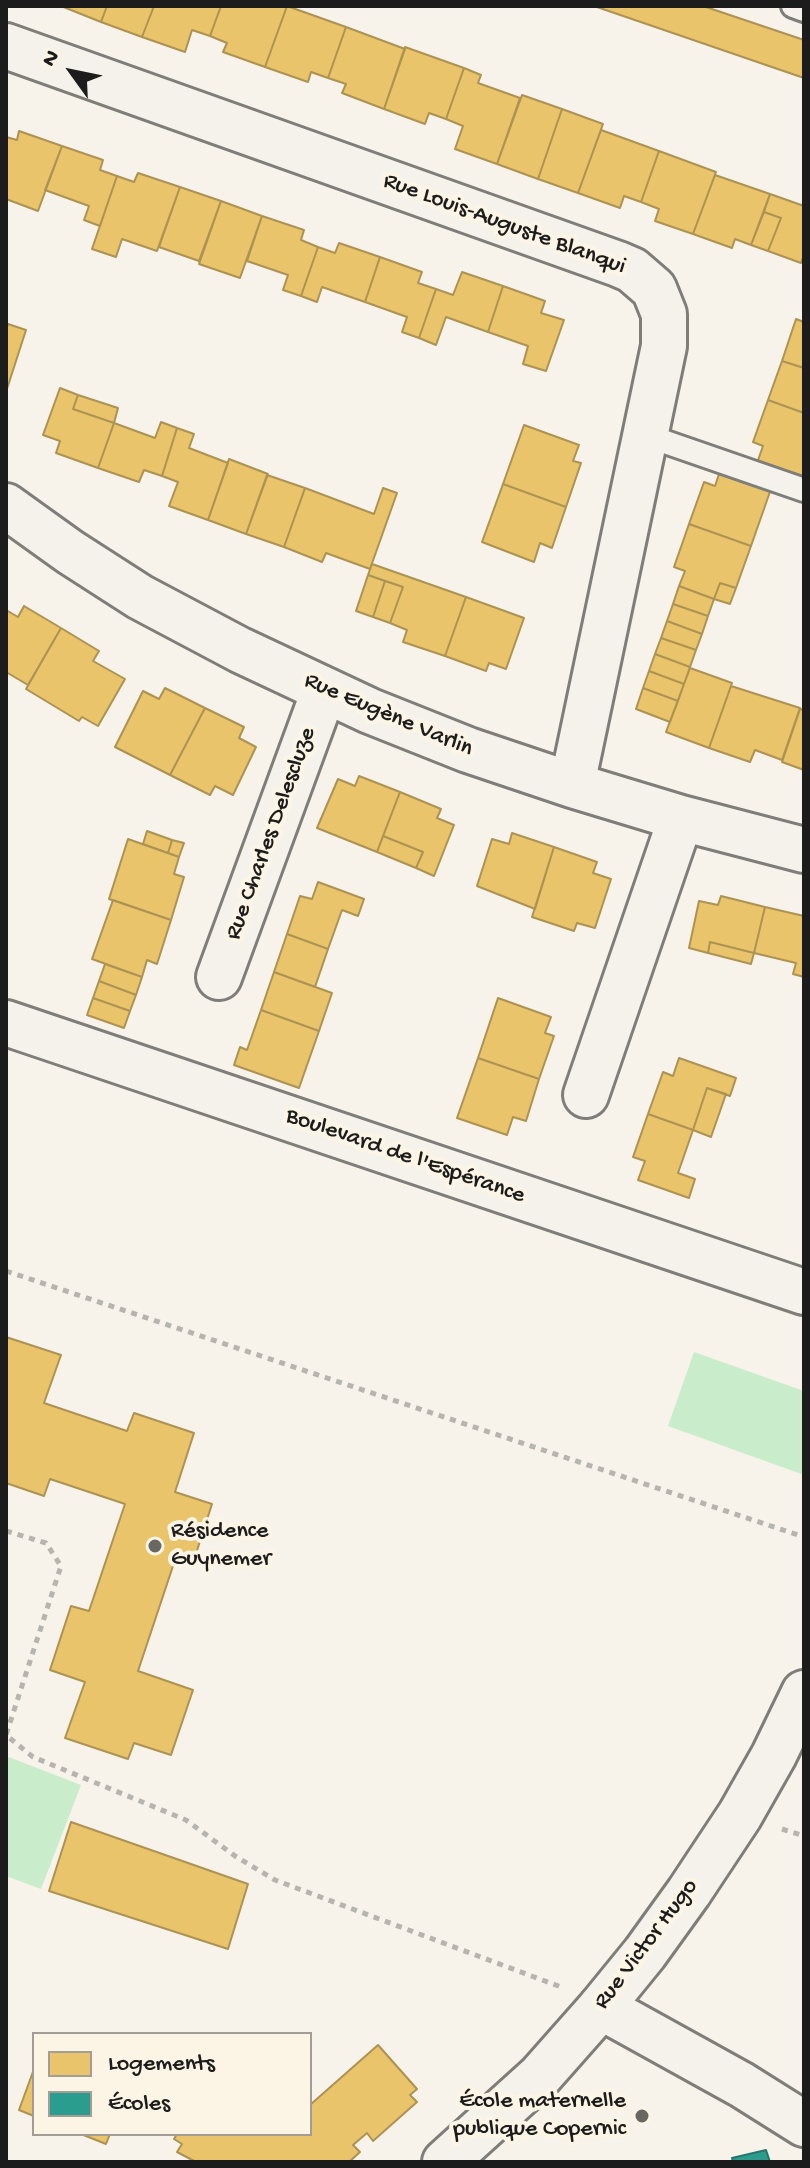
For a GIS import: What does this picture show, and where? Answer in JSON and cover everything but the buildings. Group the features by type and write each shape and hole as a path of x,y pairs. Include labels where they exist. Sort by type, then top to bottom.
{"street":[{"name":"Rue Louis-Auguste Blanqui","path":"6,46 632,270 654,289 664,314 664,346 572,785"},
{"name":"Rue Eugène Varlin","path":"6,506 140,597 324,691 468,750 572,785 804,850"},
{"name":"Rue Charles Delescluze","path":"219,977 324,691"},
{"path":"586,1095 681,818"},
{"name":"Boulevard de l'Espérance","path":"6,1023 804,1292"},
{"name":"Rue Victor Hugo","path":"445,2162 540,2076 601,2007 667,1924 740,1815 804,1693"},
{"path":"601,2007 742,2085 804,2124"}],"lane":[{"path":"793,6 804,10"},
{"path":"645,435 804,490"}],"path":[{"path":"6,1271 804,1537"},
{"path":"6,1531 46,1543 61,1566 6,1735 33,1757 186,1820 235,1856 275,1880 571,1991 601,2007"}],"green space":[{"path":"694,1352 804,1391 804,1475 668,1426"},
{"path":"6,1756 81,1785 41,1889 6,1876"}],"place":[{"name":"Résidence Guynemer","path":"155,1546"},
{"name":"École maternelle publique Copernic","path":"642,2116"}]}
